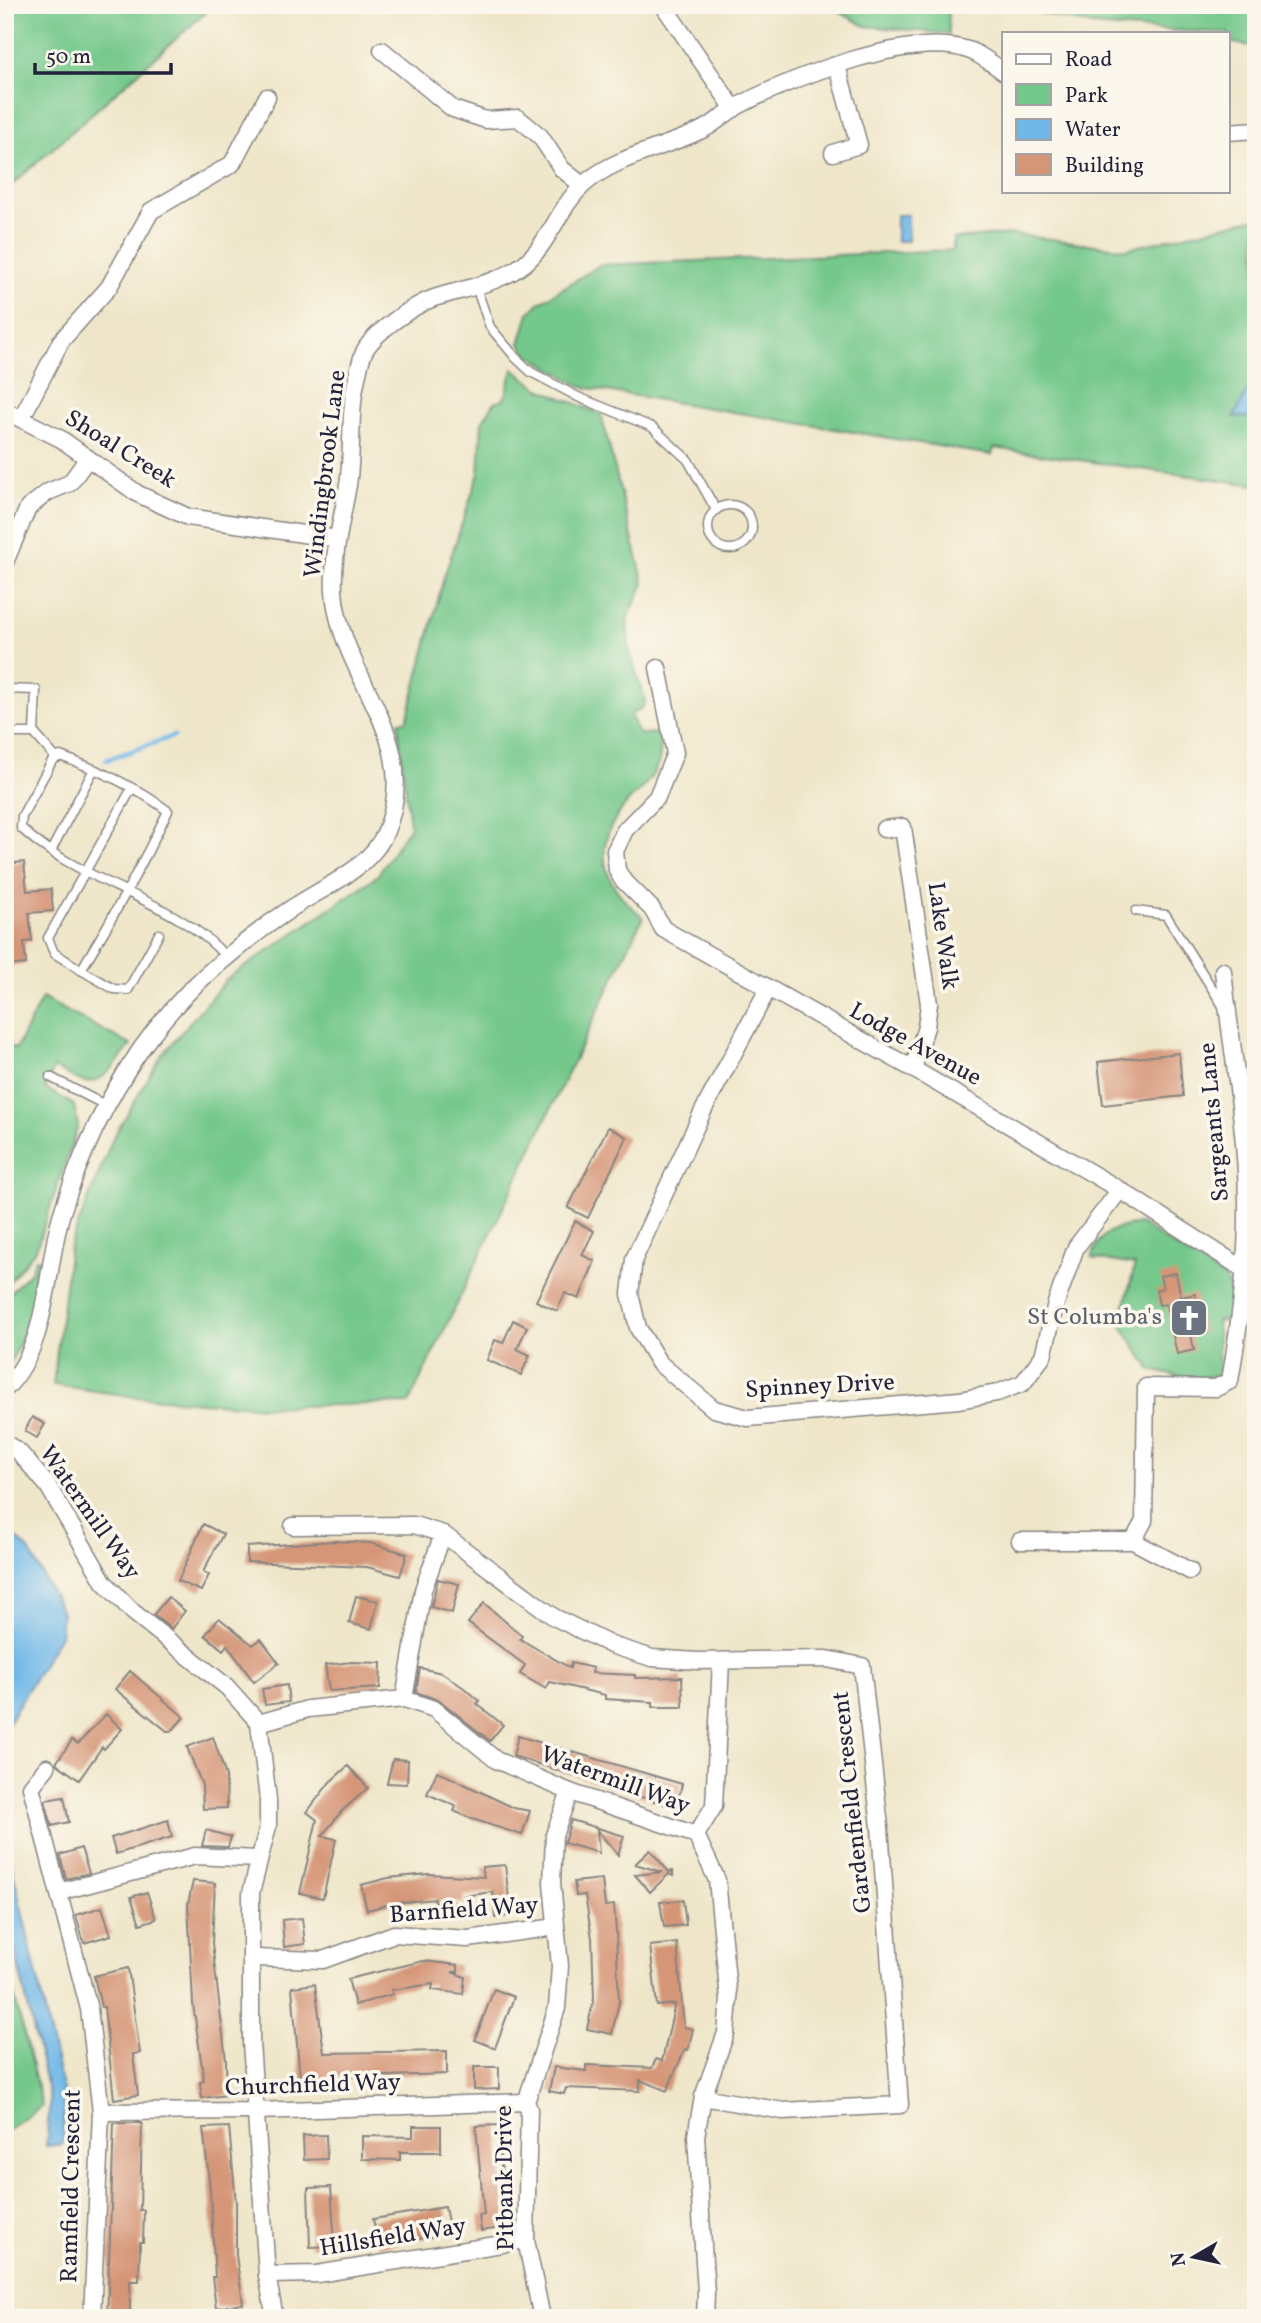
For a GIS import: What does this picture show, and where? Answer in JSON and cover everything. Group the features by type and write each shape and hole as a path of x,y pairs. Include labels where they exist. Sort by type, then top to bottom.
{"street":[{"path":"663,5 734,109"},
{"name":"Windingbrook Lane","path":"5,1389 28,1360 60,1219 73,1180 107,1106 142,1047 170,1011 226,957 286,912 361,864 385,836 394,803 395,764 384,720 355,669 341,631 334,591 337,540 348,484 354,390 365,349 394,321 430,299 476,287 526,262 583,185 612,166 708,127 734,109 802,77 894,50 944,46 971,51 1002,71"},
{"path":"382,50 453,109 486,120 518,118 540,136 562,169 583,185"},
{"path":"833,153 859,145 837,66"},
{"path":"22,417 61,341 109,287 151,211 232,164 267,97"},
{"path":"1230,132 1256,130"},
{"name":"Shoal Creek","path":"5,411 22,417 88,458 138,494 188,517 337,540"},
{"path":"5,562 28,508 48,492 69,482 88,458"},
{"name":"Lodge Avenue","path":"658,668 675,753 657,797 625,830 615,851 617,870 633,893 652,909 663,929 913,1069 1120,1190 1249,1273"},
{"name":"Lake Walk","path":"884,829 903,827 929,1003 926,1027 913,1069"},
{"name":"Sargeants Lane","path":"1133,1541 1144,1521 1146,1387 1216,1388 1230,1381 1249,1273 1247,1200 1223,971"},
{"name":"Spinney Drive","path":"768,989 703,1111 634,1259 629,1294 638,1328 659,1363 714,1409 748,1418 959,1400 997,1393 1023,1383 1043,1356 1056,1303 1076,1247 1120,1190"},
{"name":"Watermill Way","path":"5,1443 19,1452 48,1486 104,1582 133,1612 227,1688 258,1723 309,1709 404,1699 434,1709 496,1760 570,1792 696,1835 717,1880 729,2000 726,2033 703,2097 696,2136 706,2294 705,2318"},
{"name":"Gardenfield Crescent","path":"293,1526 414,1525 443,1534 554,1617 611,1645 652,1658 721,1661 827,1659 862,1665 880,1827 900,2105 783,2111 703,2097"},
{"path":"404,1699 423,1590 443,1534"},
{"path":"1020,1541 1133,1541 1190,1571"},
{"path":"696,1835 714,1807 721,1661"},
{"path":"258,1723 268,1826 251,1893 251,2042 267,2275 275,2318"},
{"name":"Ramfield Crescent","path":"47,1767 31,1787 89,2009 101,2112 92,2318"},
{"name":"Pitbank Drive","path":"542,2318 526,2240 529,2109 526,2102 556,2008 560,1966 552,1883 554,1835 570,1792"},
{"path":"59,1892 195,1857 258,1859"},
{"name":"Barnfield Way","path":"253,1958 323,1960 394,1934 468,1938 556,1927"},
{"name":"Churchfield Way","path":"101,2112 257,2111 526,2102"},
{"name":"Hillsfield Way","path":"267,2275 317,2274 526,2240"}],"lane":[{"path":"476,287 490,327 531,372 578,397 652,427 688,460 716,510"},
{"path":"723,506 738,506 749,515 753,529 747,542 734,550 714,543 708,529 716,510 723,506"},
{"path":"5,689 36,690 34,733 56,758"},
{"path":"5,733 34,733"},
{"path":"81,970 126,892 168,811 132,788 60,756 56,758 22,816 21,828 87,871 126,892 204,935 226,957"},
{"path":"52,849 94,769"},
{"path":"132,788 48,937 54,953 114,989 128,990 159,934"},
{"path":"1136,911 1166,915 1228,1015"},
{"path":"50,1077 107,1106"}],"green space":[{"path":"5,5 214,5 5,191"},
{"path":"827,5 948,5 949,34 865,26"},
{"path":"1006,5 1256,5 1256,47 1230,42 1230,32 1101,27"},
{"path":"1256,218 1256,485 994,448 992,455 582,387 528,354 520,344 529,313 539,303 600,265 953,250 953,239 1012,234 1126,249"},
{"path":"513,369 540,389 601,414 644,584 627,619 629,649 645,701 642,708 630,715 639,734 659,733 660,754 650,778 615,819 605,849 605,863 610,878 629,904 643,917 409,1403 266,1407 137,1397 53,1385 70,1245 113,1138 162,1055 226,980 377,876 410,826 398,723 407,720 444,577 479,473 482,422 495,402 505,398"},
{"path":"42,998 131,1045 111,1070 92,1082 81,1081 54,1068 45,1088 74,1105 78,1126 36,1249 5,1287 5,1044 16,1049"},
{"path":"1140,1224 1226,1279 1235,1317 1217,1321 1219,1374 1193,1380 1151,1370 1120,1323 1135,1265 1092,1258 1099,1242 1109,1232"},
{"path":"36,1258 41,1260 40,1269 27,1330 5,1372 5,1298 31,1271"},
{"path":"5,1959 42,2106 5,2132"}],"water":[{"path":"896,215 908,215 908,241 896,241"},
{"path":"1256,373 1256,418 1234,417"},
{"path":"5,1527 29,1550 62,1612 60,1635 5,1728"},
{"path":"5,1836 64,2095 63,2144 46,2146 50,2100 5,1909"}],"building":[{"path":"24,862 27,891 51,889 53,911 29,913 32,941 24,942 26,964 5,966 5,864"},
{"path":"1179,1053 1183,1096 1103,1105 1098,1062"},
{"path":"608,1127 627,1137 588,1218 568,1208"},
{"path":"575,1221 594,1231 582,1255 595,1261 579,1299 565,1293 557,1311 536,1301"},
{"name":"St Columba's","path":"1176,1273 1181,1297 1195,1294 1203,1333 1191,1335 1194,1350 1177,1354 1166,1304 1159,1305 1156,1290 1163,1288 1160,1276"},
{"path":"513,1320 527,1327 517,1349 530,1355 521,1375 487,1360 495,1340 503,1343"},
{"path":"32,1417 45,1424 37,1438 25,1431"},
{"path":"203,1524 223,1534 203,1572 209,1575 201,1591 178,1581"},
{"path":"334,1541 371,1543 407,1554 400,1576 367,1567 247,1562 247,1547"},
{"path":"438,1579 459,1584 452,1613 431,1607"},
{"path":"356,1596 378,1601 371,1629 349,1623"},
{"path":"168,1597 185,1611 171,1629 153,1615"},
{"path":"484,1603 522,1636 520,1639 570,1668 571,1663 593,1668 592,1673 635,1675 635,1678 682,1677 683,1707 653,1707 653,1702 605,1699 605,1695 550,1682 546,1689 520,1674 525,1665 468,1623"},
{"path":"219,1618 253,1645 261,1639 279,1663 254,1682 227,1645 223,1650 205,1635"},
{"path":"381,1663 380,1688 329,1691 325,1665"},
{"path":"420,1668 442,1673 480,1701 477,1704 503,1725 490,1741 440,1701 416,1692"},
{"path":"130,1671 184,1717 172,1731 167,1731 115,1689"},
{"path":"287,1685 289,1702 265,1705 262,1689"},
{"path":"106,1714 122,1729 104,1749 102,1747 79,1780 56,1763 72,1740 78,1744"},
{"path":"518,1736 682,1784 676,1808 513,1756"},
{"path":"213,1737 226,1776 227,1808 203,1809 202,1785 187,1747"},
{"path":"393,1759 408,1760 407,1784 387,1783"},
{"path":"348,1766 368,1788 342,1811 322,1836 336,1839 323,1898 300,1893 317,1820 307,1812 330,1782"},
{"path":"437,1771 514,1808 530,1811 522,1835 472,1819 454,1811 456,1806 427,1794"},
{"path":"64,1797 69,1822 52,1826 45,1800"},
{"path":"168,1820 172,1837 116,1854 111,1838"},
{"path":"571,1820 624,1836 618,1855 597,1830 599,1853 564,1843"},
{"path":"206,1830 231,1837 228,1847 202,1846"},
{"path":"81,1848 89,1873 66,1879 60,1855"},
{"path":"650,1850 669,1872 673,1871 673,1876 669,1874 650,1892 635,1875 662,1872 635,1864"},
{"path":"505,1865 511,1916 495,1918 493,1892 464,1896 463,1903 435,1902 435,1899 395,1903 367,1910 361,1885 388,1878 428,1874 484,1877 482,1867"},
{"path":"602,1879 605,1906 614,1905 616,1932 619,2002 612,2034 587,2029 594,1998 592,1938 585,1895 576,1896 574,1882"},
{"path":"193,1881 215,1883 212,1943 226,2060 227,2095 202,2098 200,2082 204,2081 193,2004 188,1904"},
{"path":"147,1892 156,1919 140,1924 131,1897"},
{"path":"683,1900 686,1925 664,1927 660,1902"},
{"path":"102,1907 111,1935 84,1943 76,1915"},
{"path":"302,1918 305,1944 284,1947 282,1920"},
{"path":"677,1943 684,2027 693,2029 688,2050 685,2049 667,2091 640,2080 640,2091 566,2088 564,2094 549,2091 554,2067 586,2071 586,2065 652,2068 656,2059 662,2061 675,2004 657,2006 650,1946"},
{"path":"423,1961 458,1965 458,1972 452,1972 465,1977 463,1994 432,1990 433,1984 391,1990 393,1994 355,2005 348,1979"},
{"path":"128,1968 140,2053 133,2054 138,2095 114,2099 104,2007 101,2007 94,1976"},
{"path":"315,1984 324,2053 447,2051 447,2074 323,2078 324,2090 301,2091 292,1987"},
{"path":"494,1989 514,1997 495,2048 475,2040"},
{"path":"474,2067 499,2067 499,2089 474,2090"},
{"path":"114,2123 142,2123 140,2210 144,2210 143,2242 140,2242 139,2281 130,2281 130,2318 107,2318"},
{"path":"500,2125 499,2147 508,2227 481,2231 479,2216 484,2215 476,2126"},
{"path":"413,2126 441,2126 441,2152 400,2152 400,2160 362,2159 362,2136 413,2137"},
{"path":"229,2127 236,2203 236,2255 243,2304 216,2308 212,2277 215,2277 210,2188 203,2128"},
{"path":"326,2135 327,2159 304,2160 303,2136"},
{"path":"331,2187 335,2246 310,2247 308,2188"},
{"path":"445,2207 450,2233 379,2247 373,2219"}],"waterway":[{"path":"106,760 174,736"}],"place":[{"name":"St Columba's","path":"1189,1318"}]}
